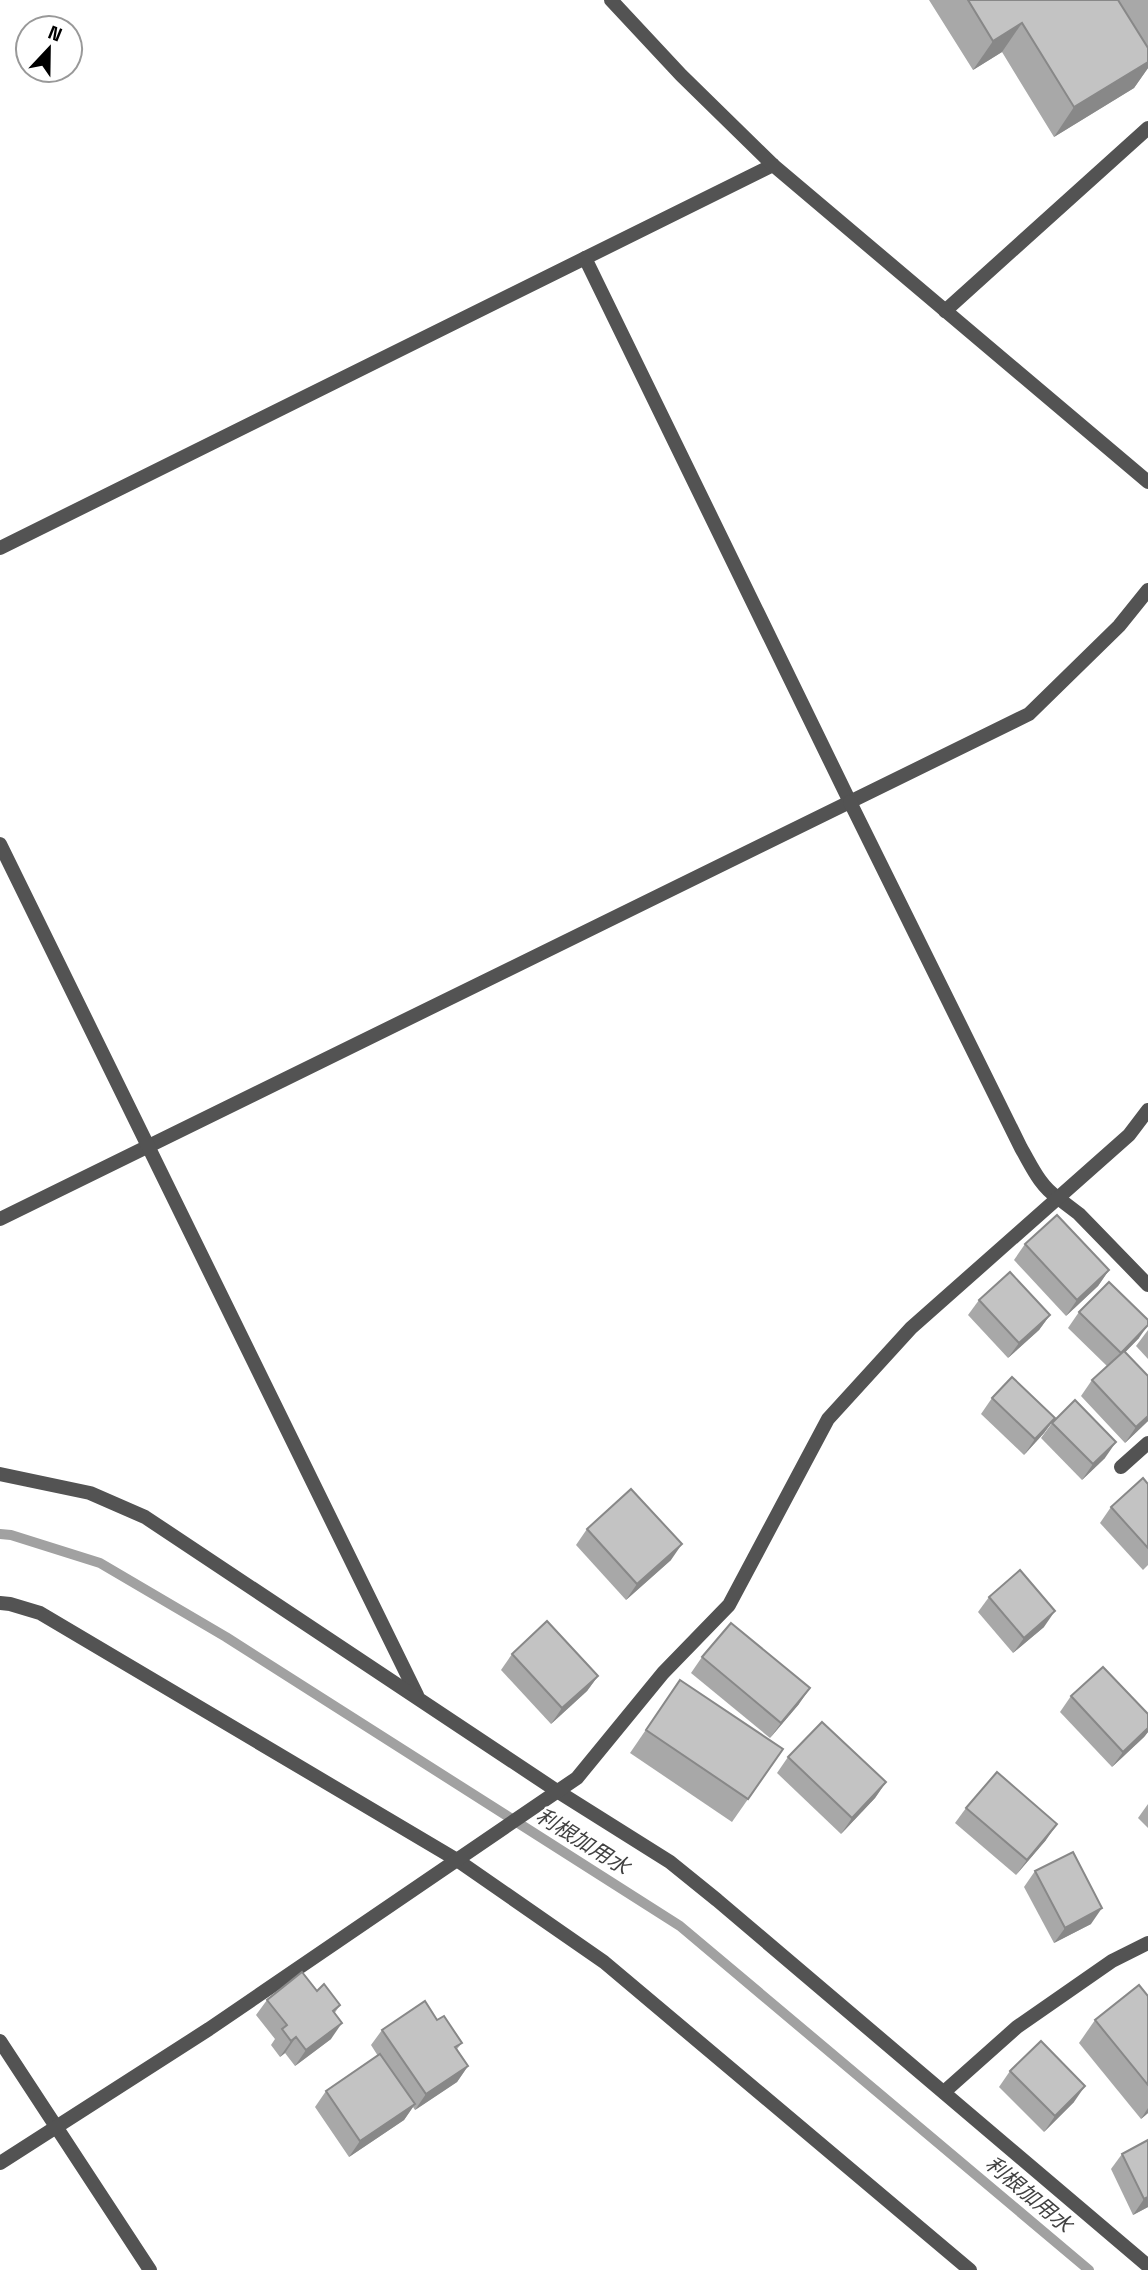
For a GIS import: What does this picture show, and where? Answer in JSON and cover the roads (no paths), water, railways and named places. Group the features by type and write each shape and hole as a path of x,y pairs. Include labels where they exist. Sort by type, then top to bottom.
{"street":[{"path":"611,0 681,75 773,165 1148,482"},
{"path":"945,311 1148,128"},
{"path":"0,548 773,165"},
{"path":"585,258 1021,1149 1042,1184 1079,1214 1148,1286"},
{"path":"0,1219 1029,714 1119,626 1148,590"},
{"path":"0,844 417,1696"},
{"path":"0,2162 209,2029 532,1811 557,1790 577,1779 663,1673 729,1605 828,1419 911,1328 1129,1135 1148,1110"},
{"path":"1121,1466 1148,1443"},
{"path":"0,1474 90,1493 145,1517 670,1862 1148,2266"},
{"path":"0,1603 40,1613 457,1860 604,1962 970,2270"},
{"path":"944,2092 1017,2027 1112,1961 1148,1943"},
{"path":"0,2041 150,2270"}],"waterway":[{"name":"利根加用水","path":"0,1534 11,1535 100,1563 226,1637 680,1926 1089,2270"}]}
